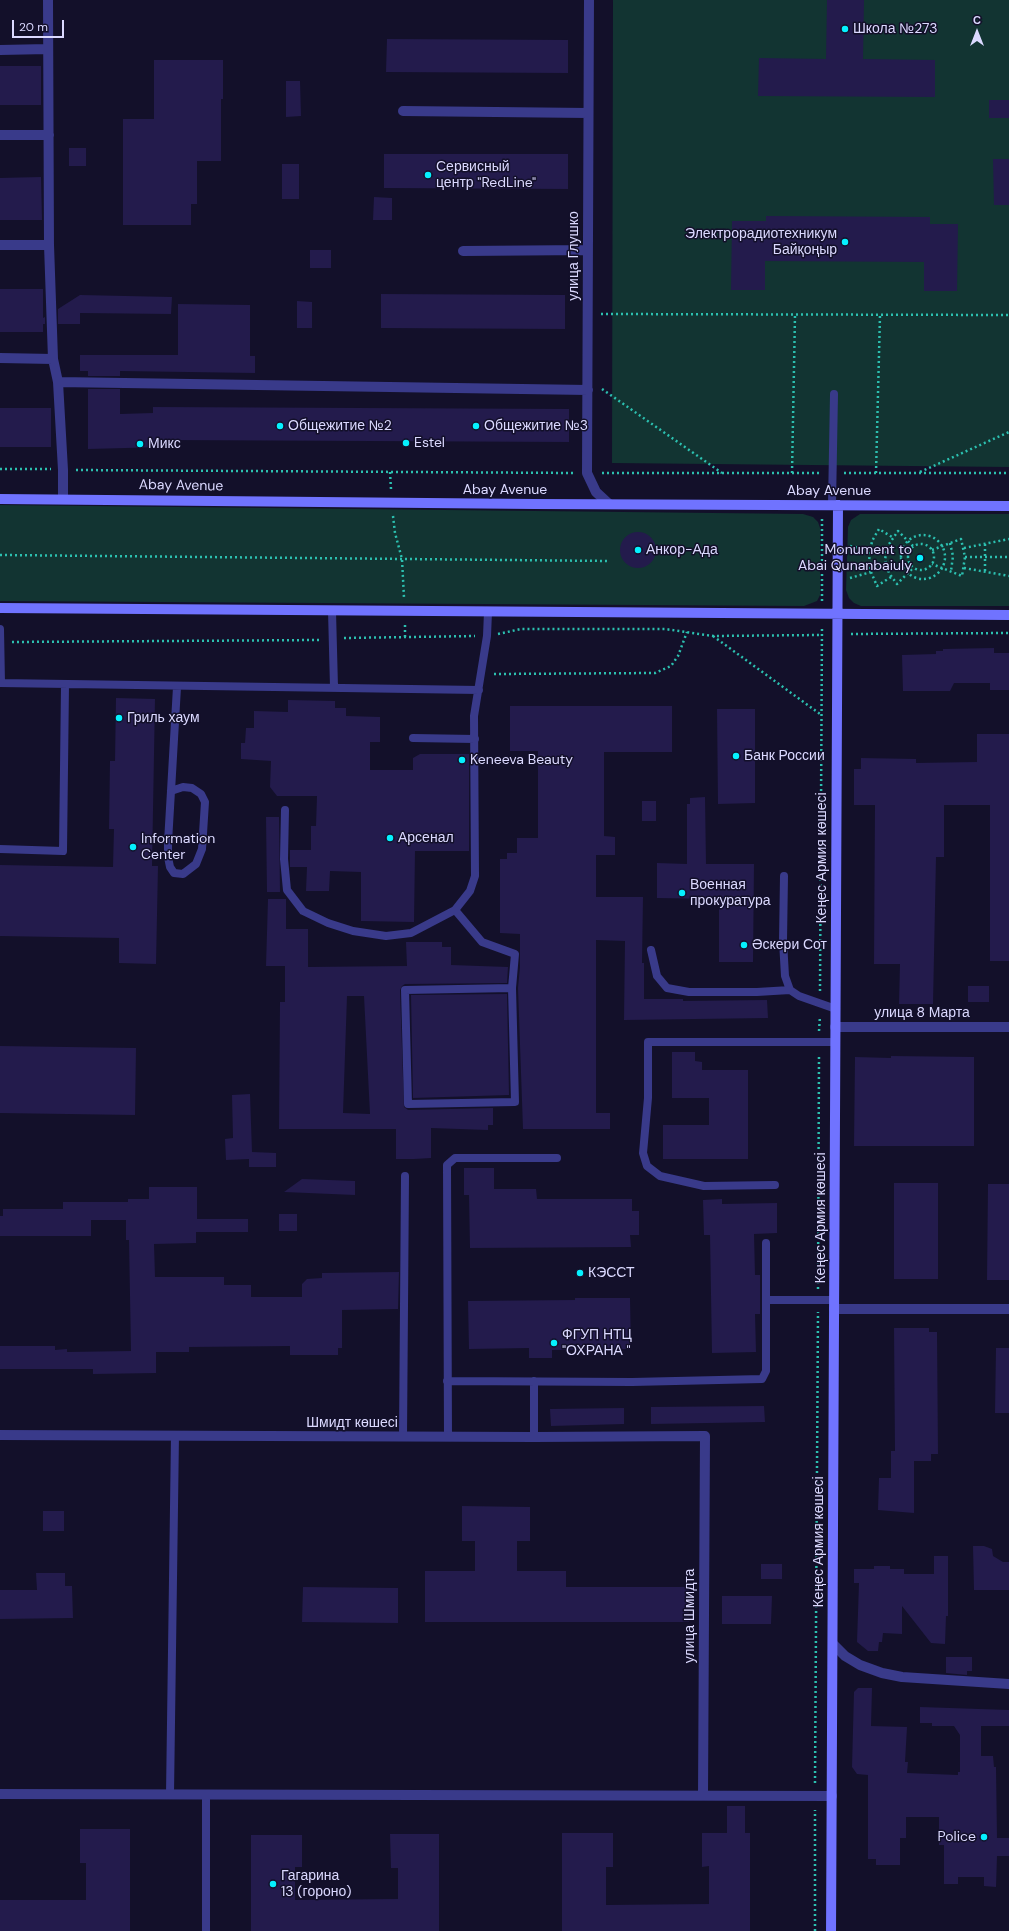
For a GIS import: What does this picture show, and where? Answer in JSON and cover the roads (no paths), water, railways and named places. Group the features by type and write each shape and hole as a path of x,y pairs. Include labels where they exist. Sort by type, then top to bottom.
{"main road":[{"name":"Abay Avenue","path":"0,499 1009,506"},
{"name":"Кеңес Армия көшесі","path":"831,505 837,614 831,1931"},
{"path":"0,608 1009,615"}],"street":[{"path":"48,0 49,245 53,359 58,382 64,470 64,499"},
{"name":"улица Глушко","path":"589,0 587,473 596,492 609,504"},
{"path":"0,50 48,50"},
{"path":"403,110 588,113"},
{"path":"0,135 49,135"},
{"path":"0,245 49,245"},
{"path":"463,251 587,250"},
{"path":"0,358 53,359"},
{"path":"58,382 588,390"},
{"name":"улица 8 Марта","path":"835,1027 1009,1027"},
{"path":"834,1304 1009,1309"},
{"name":"Шмидт көшесі","path":"0,1435 534,1438 705,1436"},
{"name":"улица Шмидта","path":"703,1795 705,1436"},
{"path":"833,1644 846,1656 860,1665 902,1678 1009,1684"},
{"path":"0,1794 832,1796"}],"lane":[{"path":"831,505 834,394"},
{"path":"332,611 334,638 334,687"},
{"path":"285,810 284,859 287,890 304,911 328,923 353,931 386,936 411,933 455,910 470,891 475,876 474,716 487,636 488,612"},
{"path":"0,629 1,683 176,687 334,687 478,690"},
{"path":"0,849 63,851 65,684"},
{"path":"171,792 183,787 192,788 202,794 205,802 202,849 196,864 183,874 174,873 170,867 168,857 171,792 176,687"},
{"path":"413,738 475,739"},
{"path":"784,876 783,941 785,976 790,990 799,996 836,1009"},
{"path":"455,910 482,942 515,954 512,988 515,1102 408,1104 406,990 512,988"},
{"path":"650,950 657,976 667,988 689,992 757,992 790,990"},
{"path":"776,1185 704,1186 660,1176 647,1166 643,1153 648,1098 648,1042 835,1042"},
{"path":"448,1437 447,1165 455,1158 557,1158"},
{"path":"403,1437 405,1176"},
{"path":"447,1381 762,1379 766,1371 766,1243"},
{"path":"767,1300 818,1300 834,1304"},
{"path":"534,1381 534,1438"},
{"path":"170,1794 175,1436"},
{"path":"206,1794 206,1931"}],"place":[{"name":"Школа №273","path":"845,29"},
{"name":"Сервисный центр \"RedLine\"","path":"428,175"},
{"name":"Электрорадиотехникум Байқоңыр","path":"845,242"},
{"name":"Общежитие №2","path":"280,426"},
{"name":"Общежитие №3","path":"476,426"},
{"name":"Estel","path":"406,443"},
{"name":"Микс","path":"140,444"},
{"name":"Анкор-Ада","path":"638,550"},
{"name":"Monument to Abai Qunanbaiuly","path":"920,558"},
{"name":"Гриль хаум","path":"119,718"},
{"name":"Банк России","path":"736,756"},
{"name":"Keneeva Beauty","path":"462,760"},
{"name":"Арсенал","path":"390,838"},
{"name":"Information Center","path":"133,847"},
{"name":"Военная прокуратура","path":"682,893"},
{"name":"Әскери Сот","path":"744,945"},
{"name":"КЭССТ","path":"580,1273"},
{"name":"ФГУП НТЦ \"ОХРАНА \"","path":"554,1343"},
{"name":"Police","path":"984,1837"},
{"name":"Гагарина 13 (гороно)","path":"273,1884"}]}
